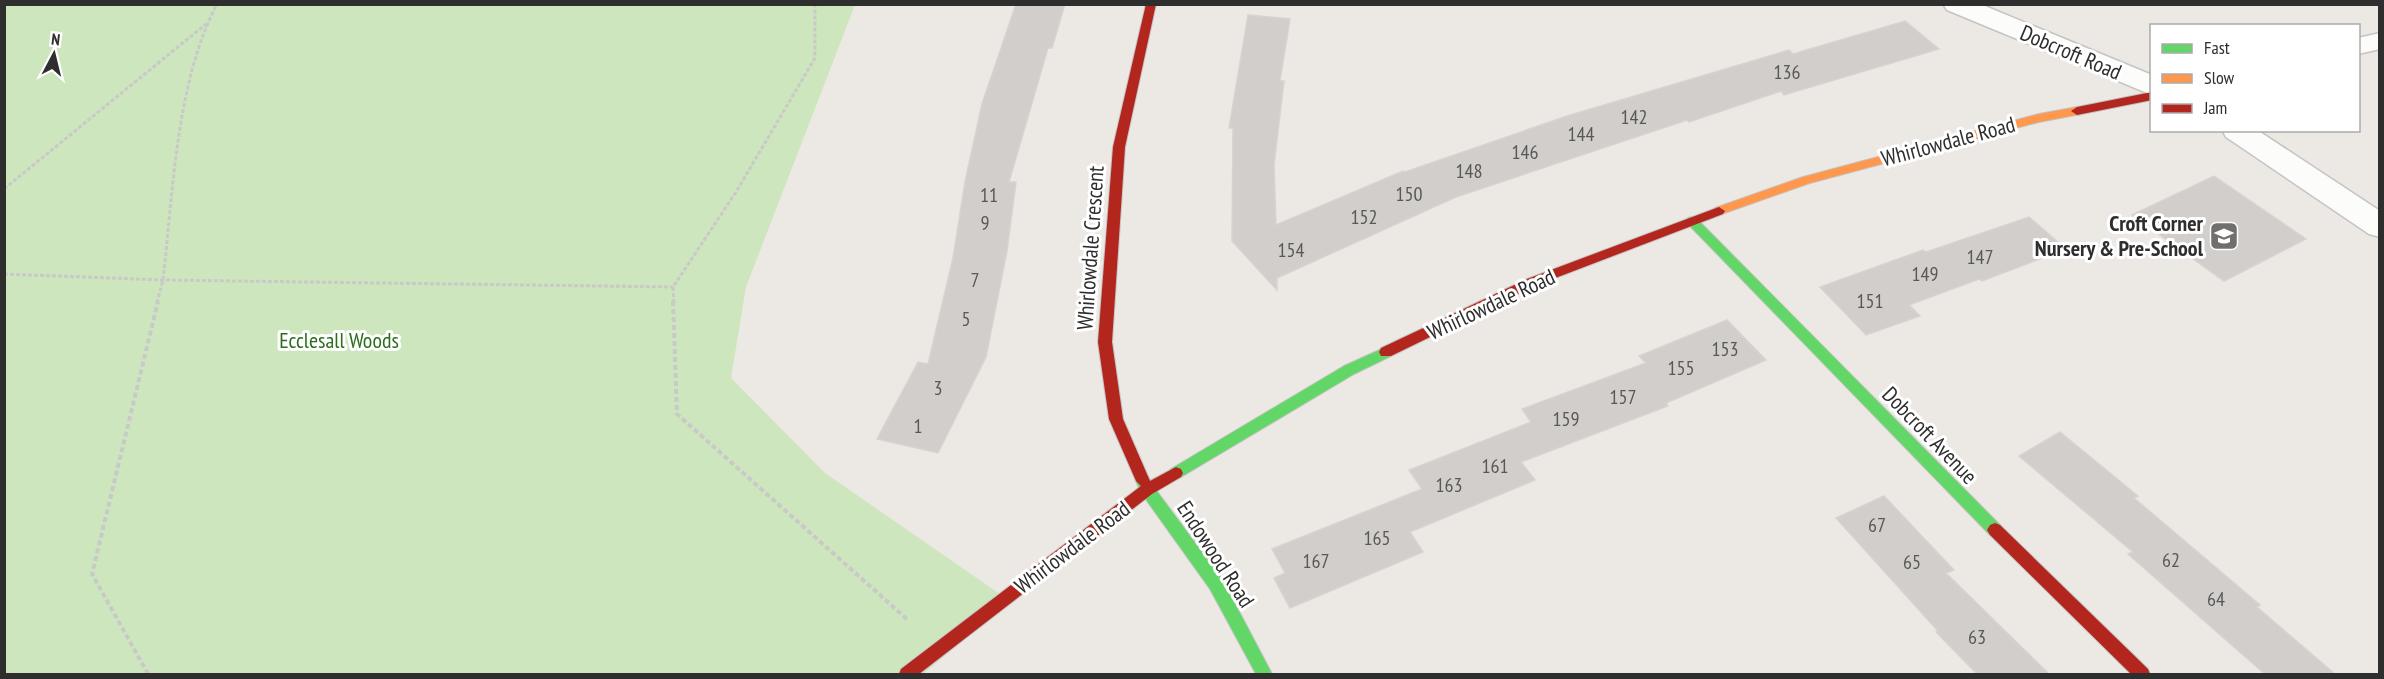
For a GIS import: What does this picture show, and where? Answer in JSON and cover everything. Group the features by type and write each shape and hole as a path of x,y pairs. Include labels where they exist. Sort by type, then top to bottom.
{"street":[{"name":"Whirlowdale Crescent","path":"1147,490 1116,419 1104,342 1119,147 1150,4"},
{"name":"Dobcroft Road","path":"1956,4 2150,86"},
{"path":"2360,46 2379,41"},
{"name":"Whirlowdale Road","path":"907,675 1147,490 1349,370 1532,282 1807,180 2039,117 2150,96"},
{"path":"2239,132 2379,226"},
{"name":"Dobcroft Avenue","path":"1692,221 1962,498 2142,675"},
{"name":"Endowood Road","path":"1147,490 1216,584 1264,675"}],"path":[{"path":"148,675 92,574 163,280 181,115 207,23 218,4"},
{"path":"815,4 815,58 736,192 673,287 677,414 940,648"},
{"path":"4,189 207,23"},
{"path":"4,274 163,280 673,287"}],"green space":[{"name":"Ecclesall Woods","path":"4,5 855,5 746,287 731,378 825,473 1010,601 923,674 5,674"}],"building":[{"path":"1016,4 1065,4 1052,48 1048,48 1009,182 1016,182 1007,251 986,357 938,453 877,439 918,362 928,364 953,258 965,182 982,104"},
{"path":"1248,15 1290,19 1280,81 1284,81 1274,165 1276,225 1403,171 1567,116 1789,50 1793,54 1905,21 1939,49 1784,95 1781,91 1456,197 1277,278 1277,290 1232,241 1233,128 1229,128"},
{"path":"2214,176 2306,239 2224,281 2132,215"},
{"path":"2029,217 2066,249 1982,281 1979,279 1909,305 1920,316 1866,335 1820,287 1923,250 1926,252"},
{"path":"1727,320 1766,360 1666,403 1668,406 1521,462 1535,480 1410,532 1423,552 1290,608 1274,578 1285,573 1272,549 1422,489 1409,470 1531,422 1522,409 1646,363 1639,356"},
{"path":"2060,432 2138,496 2134,498 2260,605 2257,607 2336,675 2266,675 2128,554 2133,552 2019,456"},
{"path":"1884,496 1954,570 1946,573 2050,675 1978,675 1936,632 1938,631 1836,518"}],"traffic: fast":[{"path":"1692,221 1995,530"},
{"path":"1176,473 1349,370 1386,352"},
{"path":"1143,481 1147,490 1216,584 1264,674"}],"traffic: slow":[{"path":"1719,211 1807,180 2039,118 2077,111"}],"traffic: jam":[{"path":"1143,481 1116,419 1105,342 1119,147 1151,4"},
{"path":"2077,111 2150,96"},
{"path":"1386,352 1532,282 1719,211"},
{"path":"907,674 1147,490 1176,473"},
{"path":"1995,530 2142,674"}],"place":[{"name":"Croft Corner Nursery & Pre-School","path":"2224,236"}]}
